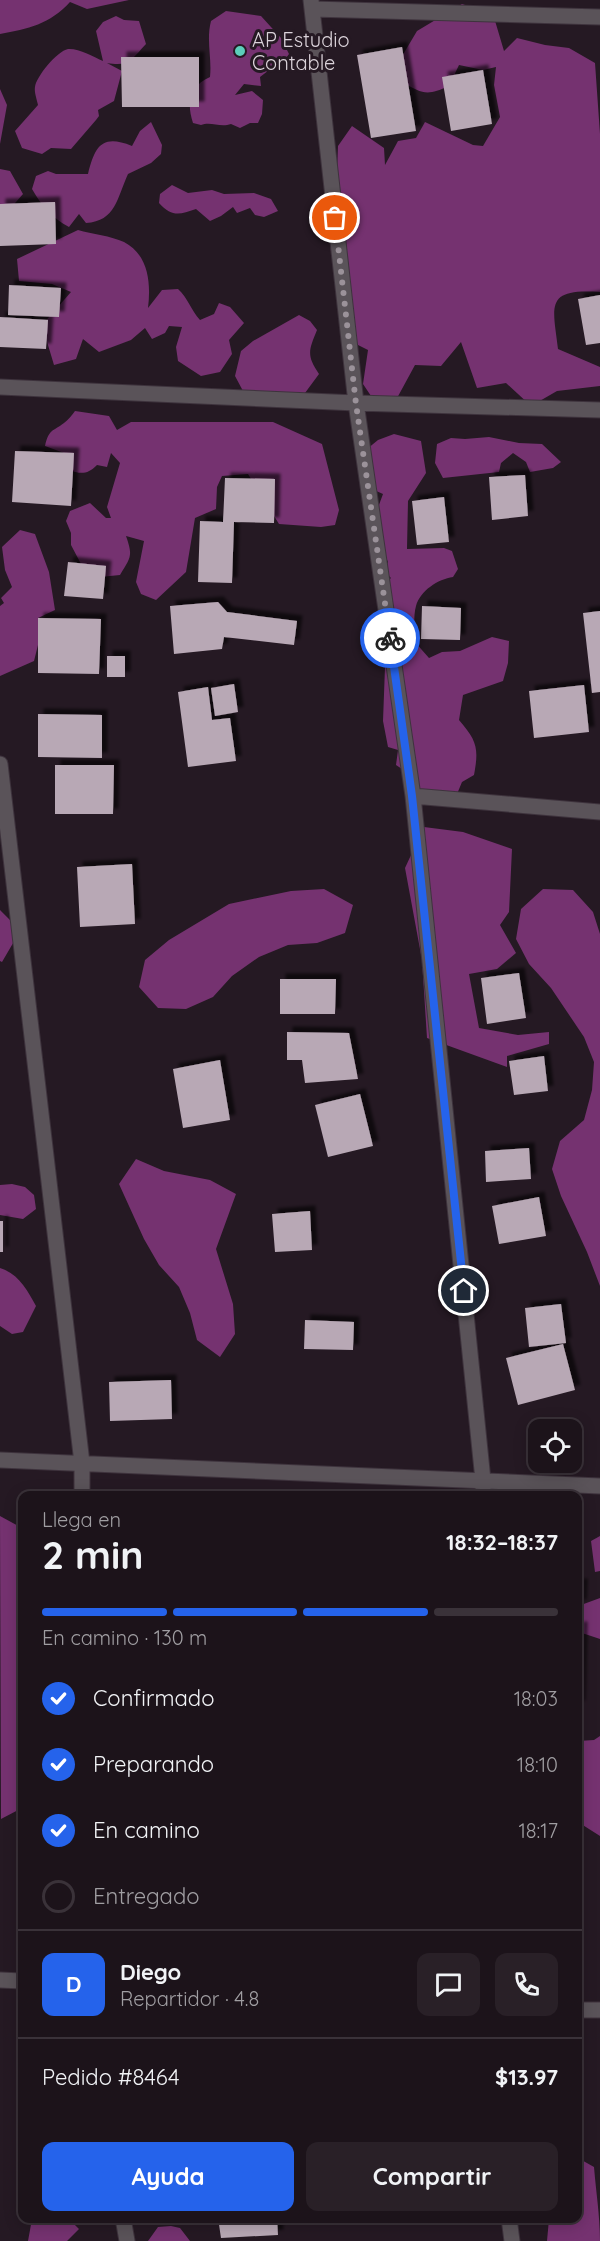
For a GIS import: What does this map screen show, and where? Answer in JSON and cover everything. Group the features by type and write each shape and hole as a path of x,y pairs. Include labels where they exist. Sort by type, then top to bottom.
{"street":[{"path":"483,1491 412,796 356,404 312,4 600,17"},
{"path":"0,387 356,404 600,410"},
{"path":"0,764 82,1463 82,1491"},
{"path":"412,796 600,812"},
{"path":"0,1460 600,1486"},
{"path":"0,1980 18,1981"},
{"path":"582,2010 600,2010"},
{"path":"124,2223 127,2241"},
{"path":"510,2223 513,2241"}],"shaded area":[{"path":"0,0 129,0 87,9 70,2 55,16 38,24 0,34"},
{"path":"462,4 493,14 504,51 517,38 569,48 595,63 600,134 600,292 569,293 556,303 554,311 558,349 600,367 600,386 557,391 531,406 506,383 477,388 461,342 441,366 415,365 396,400 371,396 363,384 368,350 352,342 340,314 330,244 335,222 338,146 352,126 384,148 385,165 398,141 416,138 425,122 473,145 483,146 500,117 494,85 496,67 483,70 459,65 449,86 430,92 420,91 402,82 398,63 417,31"},
{"path":"226,11 261,16 281,38 289,54 281,65 273,67 260,77 261,86 244,84 235,95 252,91 263,100 262,114 258,123 250,123 240,128 231,124 193,123 190,108 194,90 210,77 211,21"},
{"path":"116,16 124,20 139,21 146,44 125,63 107,63 122,71 114,101 98,110 99,116 71,149 51,148 42,154 22,148 15,131 38,105 35,87 43,71 58,54 68,49 81,51 103,61 96,31 103,22"},
{"path":"0,89 7,105 0,144"},
{"path":"151,122 162,145 161,154 151,163 128,174 118,200 104,218 86,223 79,214 69,227 52,215 35,195 32,189 36,176 48,171 56,174 88,174 94,156 101,145 113,141 132,146 140,131"},
{"path":"0,169 10,171 23,194 9,210 0,211"},
{"path":"172,185 188,193 212,190 224,194 254,193 271,199 278,211 264,217 255,215 250,208 237,213 233,207 210,221 196,209 176,214 168,211 159,203 160,194"},
{"path":"78,230 119,240 139,254 148,280 148,308 162,290 178,289 200,320 214,314 219,303 230,307 244,323 229,340 232,354 220,372 201,376 178,361 176,347 182,327 169,326 165,333 152,339 145,328 131,340 99,352 83,339 76,359 54,365 42,325 71,292 52,284 19,281 17,259"},
{"path":"299,315 310,321 317,330 310,352 312,362 319,374 305,393 284,398 275,391 263,393 243,391 235,376 241,351 253,341"},
{"path":"75,411 109,416 117,430 131,422 273,422 322,444 339,510 335,525 321,527 279,524 248,474 222,476 217,487 216,509 195,518 186,572 156,600 141,594 136,582 144,541 126,536 130,548 127,564 120,575 100,577 81,564 71,545 71,533 66,521 70,511 90,503 106,518 111,518 107,507 120,463 111,453 107,467 97,465 84,473 68,470 64,453 45,446 50,434"},
{"path":"394,434 421,441 426,473 408,501 407,549 444,548 452,551 458,569 453,577 441,580 421,595 416,606 414,641 429,658 442,652 460,651 492,637 509,641 508,663 503,681 463,695 459,720 473,740 476,758 474,775 462,782 457,794 420,789 396,765 398,750 388,747 383,721 385,667 395,656 395,640 402,636 395,626 383,585 391,578 384,571 388,562 384,553 373,548 367,533 375,528 376,513 383,494 374,490 367,449 378,440"},
{"path":"489,437 519,443 542,444 561,462 553,468 530,472 526,462 513,453 501,463 499,472 443,478 435,463 437,444 451,438"},
{"path":"20,530 35,534 49,572 55,610 38,618 38,645 34,661 0,676 0,606 4,603 1,598 12,587 5,570 2,547"},
{"path":"424,827 463,832 512,849 509,912 500,925 516,953 497,969 469,974 479,1028 518,1035 549,1032 549,1044 507,1056 507,1067 427,1038 422,960 405,868"},
{"path":"324,889 353,905 345,933 317,943 288,945 259,957 232,976 213,997 186,1009 158,1008 139,987 145,960 169,940 229,904 291,891"},
{"path":"543,889 573,890 593,912 600,934 600,1286 561,1196 552,1169 560,1141 584,1120 592,1090 594,1062 584,1037 551,988 529,964 516,939 521,909"},
{"path":"0,910 13,923 16,938 2,962 0,961"},
{"path":"136,1159 164,1171 210,1180 236,1194 216,1249 233,1304 235,1334 220,1357 197,1340 190,1313 179,1287 159,1265 144,1239 119,1184"},
{"path":"12,1184 25,1187 34,1195 36,1209 23,1219 0,1215 0,1185"},
{"path":"0,1268 17,1278 36,1306 23,1332 12,1334 0,1326"},
{"path":"0,1516 18,1526 18,1810 1,1819"},
{"path":"600,1536 600,1571 595,1572 591,1541"},
{"path":"600,1598 600,1639 582,1633 582,1605"},
{"path":"600,1736 600,1836 582,1825 582,1741 594,1740"},
{"path":"582,2160 594,2167 600,2241 547,2241 549,2223 582,2223"},
{"path":"31,2223 73,2223 79,2229 67,2241 28,2241"},
{"path":"158,2227 180,2228 190,2241 148,2241"}],"building":[{"path":"402,47 416,131 371,138 357,55"},
{"path":"121,57 199,57 199,107 122,107"},
{"path":"483,70 492,124 451,131 442,77"},
{"path":"55,202 56,244 0,246 0,204"},
{"path":"9,285 61,288 59,317 8,315"},
{"path":"600,295 600,343 586,345 578,299"},
{"path":"0,317 48,320 46,349 0,347"},
{"path":"15,451 74,453 71,506 12,502"},
{"path":"525,475 528,516 492,520 489,477"},
{"path":"225,478 275,479 274,523 234,522 232,583 198,582 200,521 223,522"},
{"path":"444,497 449,542 417,545 412,501"},
{"path":"68,562 106,566 103,599 64,596"},
{"path":"218,602 227,612 297,621 294,645 224,637 222,649 174,654 170,606"},
{"path":"422,606 461,608 460,640 421,639"},
{"path":"600,611 600,692 592,693 583,613"},
{"path":"38,618 101,619 99,674 38,673"},
{"path":"107,656 125,656 125,677 107,677"},
{"path":"234,684 238,712 215,716 211,688"},
{"path":"584,685 589,732 534,738 529,691"},
{"path":"208,687 212,720 230,718 236,761 188,767 178,692"},
{"path":"38,714 102,715 102,758 38,757"},
{"path":"55,765 114,765 113,814 55,814"},
{"path":"132,864 135,924 80,927 77,867"},
{"path":"519,973 526,1018 487,1024 481,978"},
{"path":"280,979 336,979 335,1014 280,1014"},
{"path":"287,1032 349,1033 358,1079 305,1083 302,1060 287,1060"},
{"path":"544,1056 548,1091 514,1095 509,1061"},
{"path":"220,1060 230,1120 183,1128 173,1069"},
{"path":"360,1094 373,1146 328,1157 315,1105"},
{"path":"529,1148 531,1179 486,1182 485,1151"},
{"path":"539,1197 546,1236 499,1244 492,1206"},
{"path":"310,1211 312,1250 275,1252 272,1214"},
{"path":"0,1221 3,1221 3,1252 0,1252"},
{"path":"561,1304 566,1343 529,1347 525,1308"},
{"path":"305,1320 354,1322 353,1350 304,1349"},
{"path":"563,1344 575,1390 518,1405 506,1358"},
{"path":"171,1380 172,1419 110,1421 109,1382"},
{"path":"219,2223 277,2223 278,2235 221,2238"}],"way so far":[{"path":"335,218 356,404 390,638"}],"place":[{"name":"AP Estudio Contable","path":"240,51"}],"route":[{"path":"390,638 412,796 464,1291"}]}
